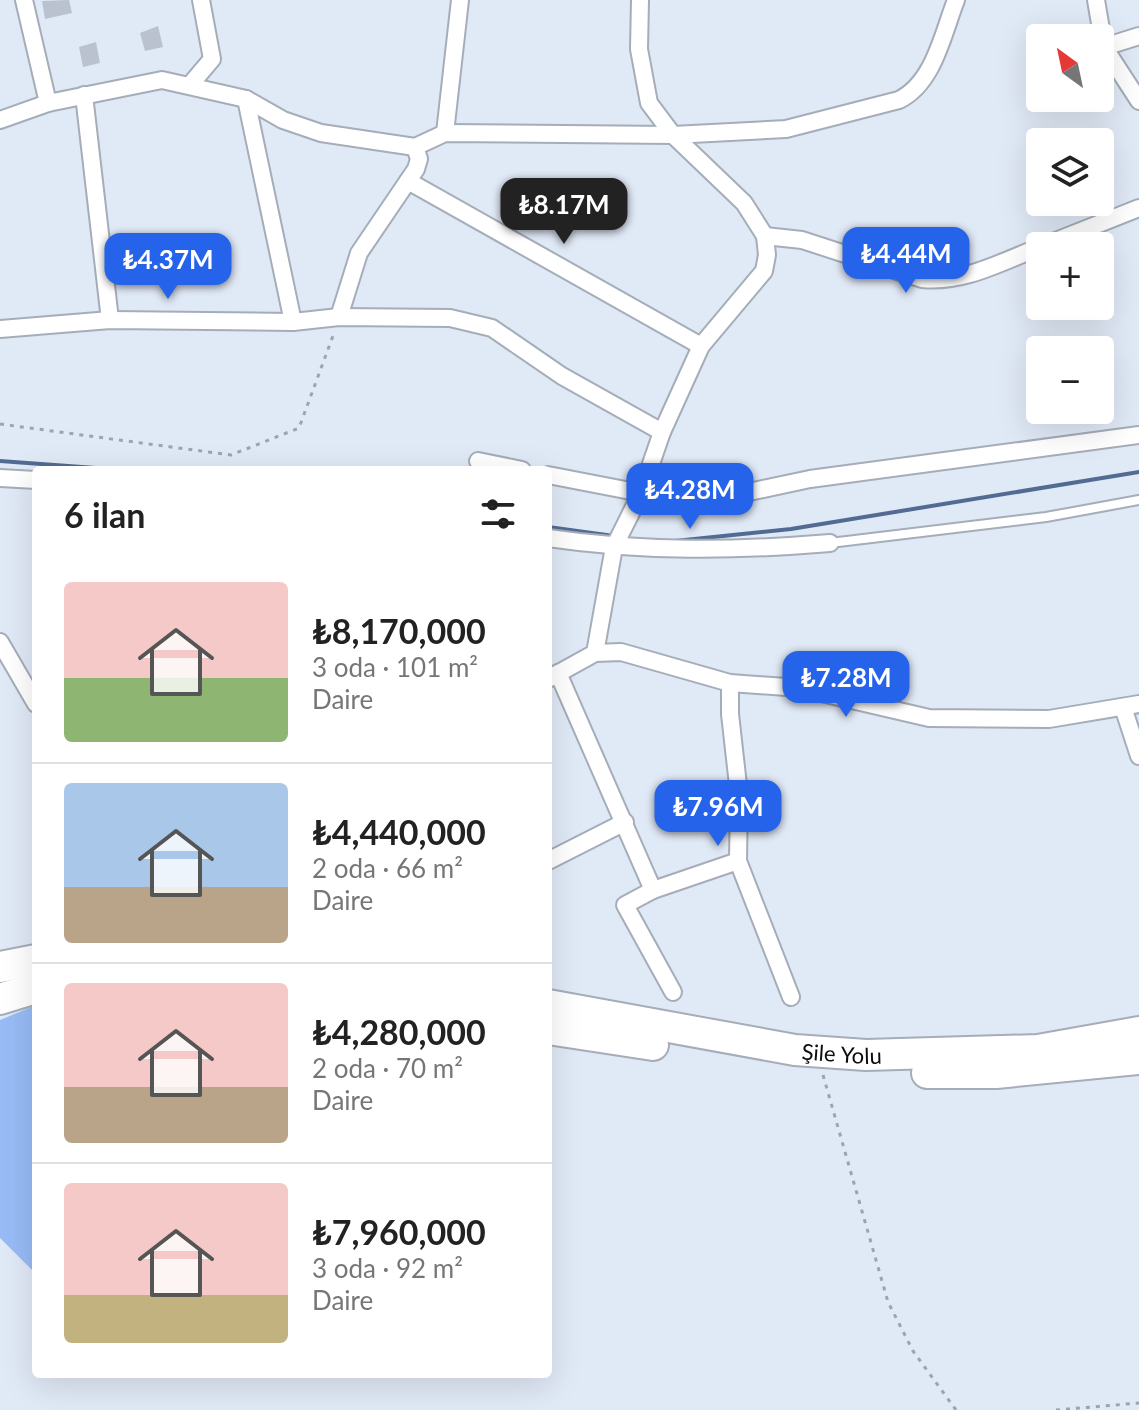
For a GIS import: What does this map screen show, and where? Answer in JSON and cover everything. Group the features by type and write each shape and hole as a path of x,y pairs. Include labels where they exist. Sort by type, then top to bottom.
{"highway":[{"path":"2,988 32,963"},
{"path":"2,988 32,988"},
{"name":"Şile Yolu","path":"552,1006 795,1050 866,1055 1038,1050 1139,1032"},
{"name":"Şile Yolu","path":"552,1030 821,1070 996,1073 1139,1059"}],"street":[{"path":"24,0 48,103"},
{"path":"190,85 212,59 201,0"},
{"path":"445,133 460,0"},
{"path":"595,653 614,547 641,493 662,432 701,346 764,271 767,255 765,236 744,203 673,135 649,103 639,49 640,0"},
{"path":"1096,0 1100,24"},
{"path":"0,120 48,103 162,80 246,99 283,120 321,133 415,147 445,133 673,135 786,129 906,97 927,75 953,1"},
{"path":"1114,44 1139,36"},
{"path":"1114,62 1139,101"},
{"path":"84,95 110,320"},
{"path":"246,99 293,322"},
{"path":"339,317 359,253 408,181 419,159 415,147"},
{"path":"408,181 701,346"},
{"path":"1077,232 1139,208"},
{"path":"765,236 802,240 922,279 938,281 956,280 1026,252"},
{"path":"0,329 110,320 293,322 339,317 450,318 492,328 562,376 662,432"},
{"path":"552,476 641,493 694,496 749,492 810,479 1139,435"},
{"path":"478,461 502,466"},
{"path":"0,478 32,480"},
{"path":"552,539 614,547 726,551 830,543"},
{"path":"0,642 32,697"},
{"path":"653,890 625,822 553,676 595,653 621,652 730,683 800,688 907,714 943,719 1049,719 1131,705 1139,756"},
{"path":"730,683 730,714 739,794 738,861 791,997"},
{"path":"552,859 625,822"},
{"path":"673,992 625,905 653,890 738,861"}],"lane":[{"path":"830,543 1046,517 1139,500"}],"path":[{"path":"0,424 231,455 299,428 339,317"},
{"path":"821,1070 888,1302 913,1351 956,1410"},
{"path":"1056,1410 1139,1403"}],"shaded area":[{"path":"32,1007 32,1270 0,1238 0,1020"}],"building":[{"path":"69,0 72,13 45,19 42,1"},
{"path":"158,26 163,47 145,51 140,33"},
{"path":"96,42 100,63 83,67 79,47"}],"waterway":[{"path":"0,461 68,466"},
{"path":"675,541 791,529 1139,472"},
{"path":"552,528 614,536"}]}
